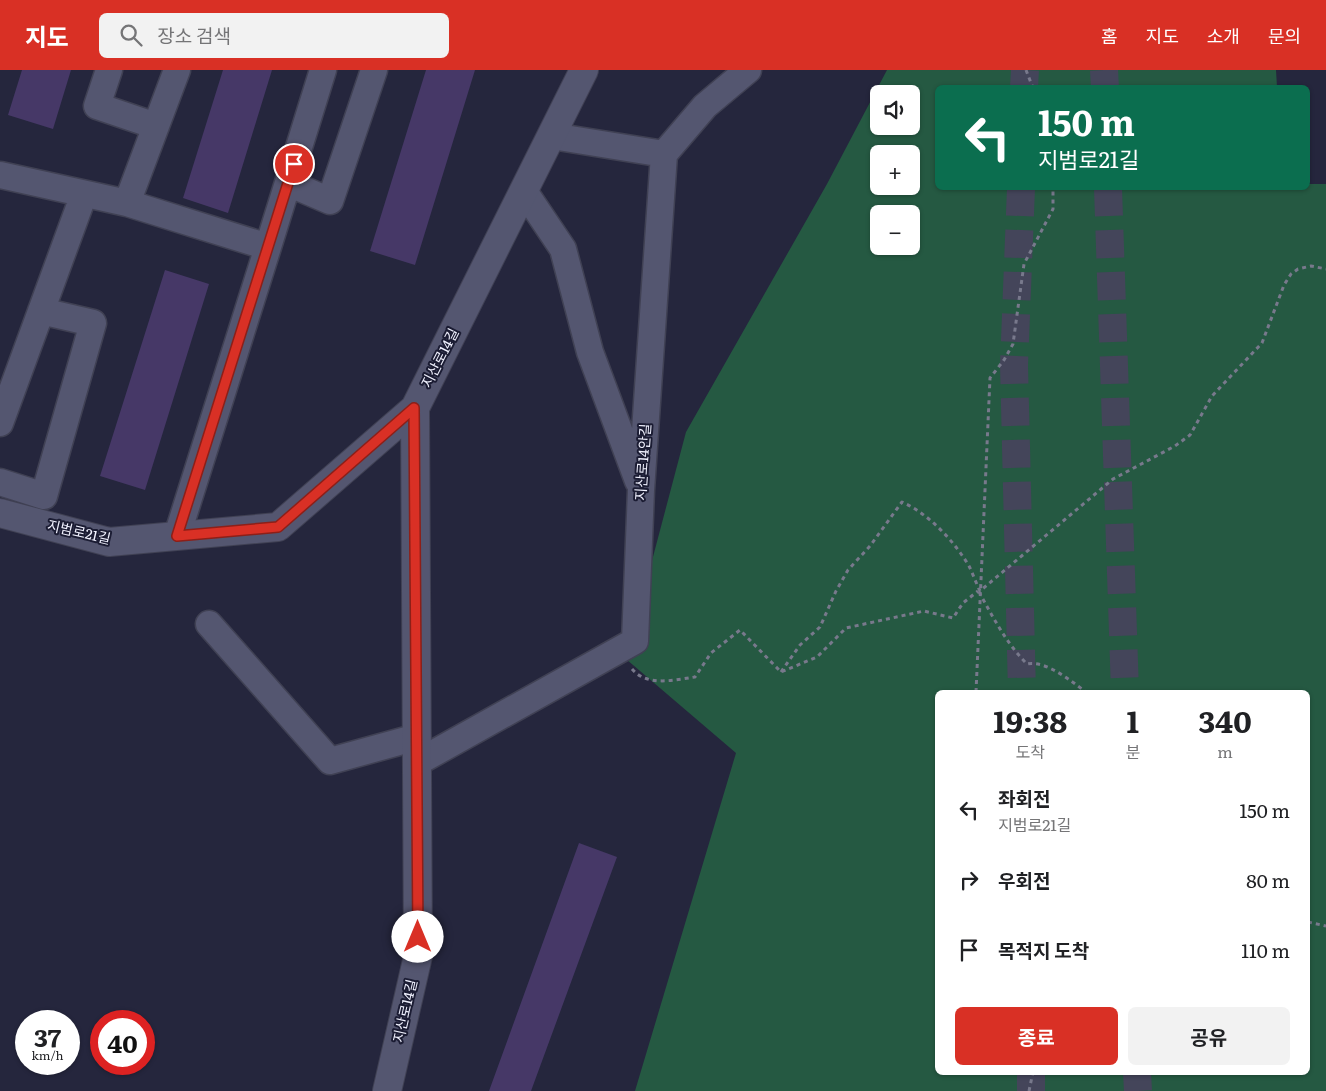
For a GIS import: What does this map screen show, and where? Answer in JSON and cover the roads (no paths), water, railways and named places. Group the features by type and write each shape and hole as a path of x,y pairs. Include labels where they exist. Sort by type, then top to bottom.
{"street":[{"path":"109,70 97,106 156,126"},
{"path":"127,203 177,70"},
{"path":"177,536 323,70"},
{"path":"288,183 330,201 374,70"},
{"name":"지산로14길","path":"387,1091 418,956 418,750 414,408 584,70"},
{"path":"552,136 664,154 705,106 748,70"},
{"name":"지산로14안길","path":"209,624 330,761 418,750 635,641 641,490 664,154"},
{"path":"0,175 127,203 268,247"},
{"path":"524,191 563,249 590,352 641,490"},
{"path":"0,423 84,194"},
{"path":"0,482 44,496 93,322 41,311"},
{"name":"지범로21길","path":"0,513 108,542 278,527 414,408"}],"tunnel":[{"path":"1024,85 1025,70"},
{"path":"1104,70 1105,85"},
{"path":"1021,190 1014,365 1022,690"},
{"path":"1108,190 1125,690"},
{"path":"1031,1075 1031,1091"},
{"path":"1137,1075 1138,1091"}]}
